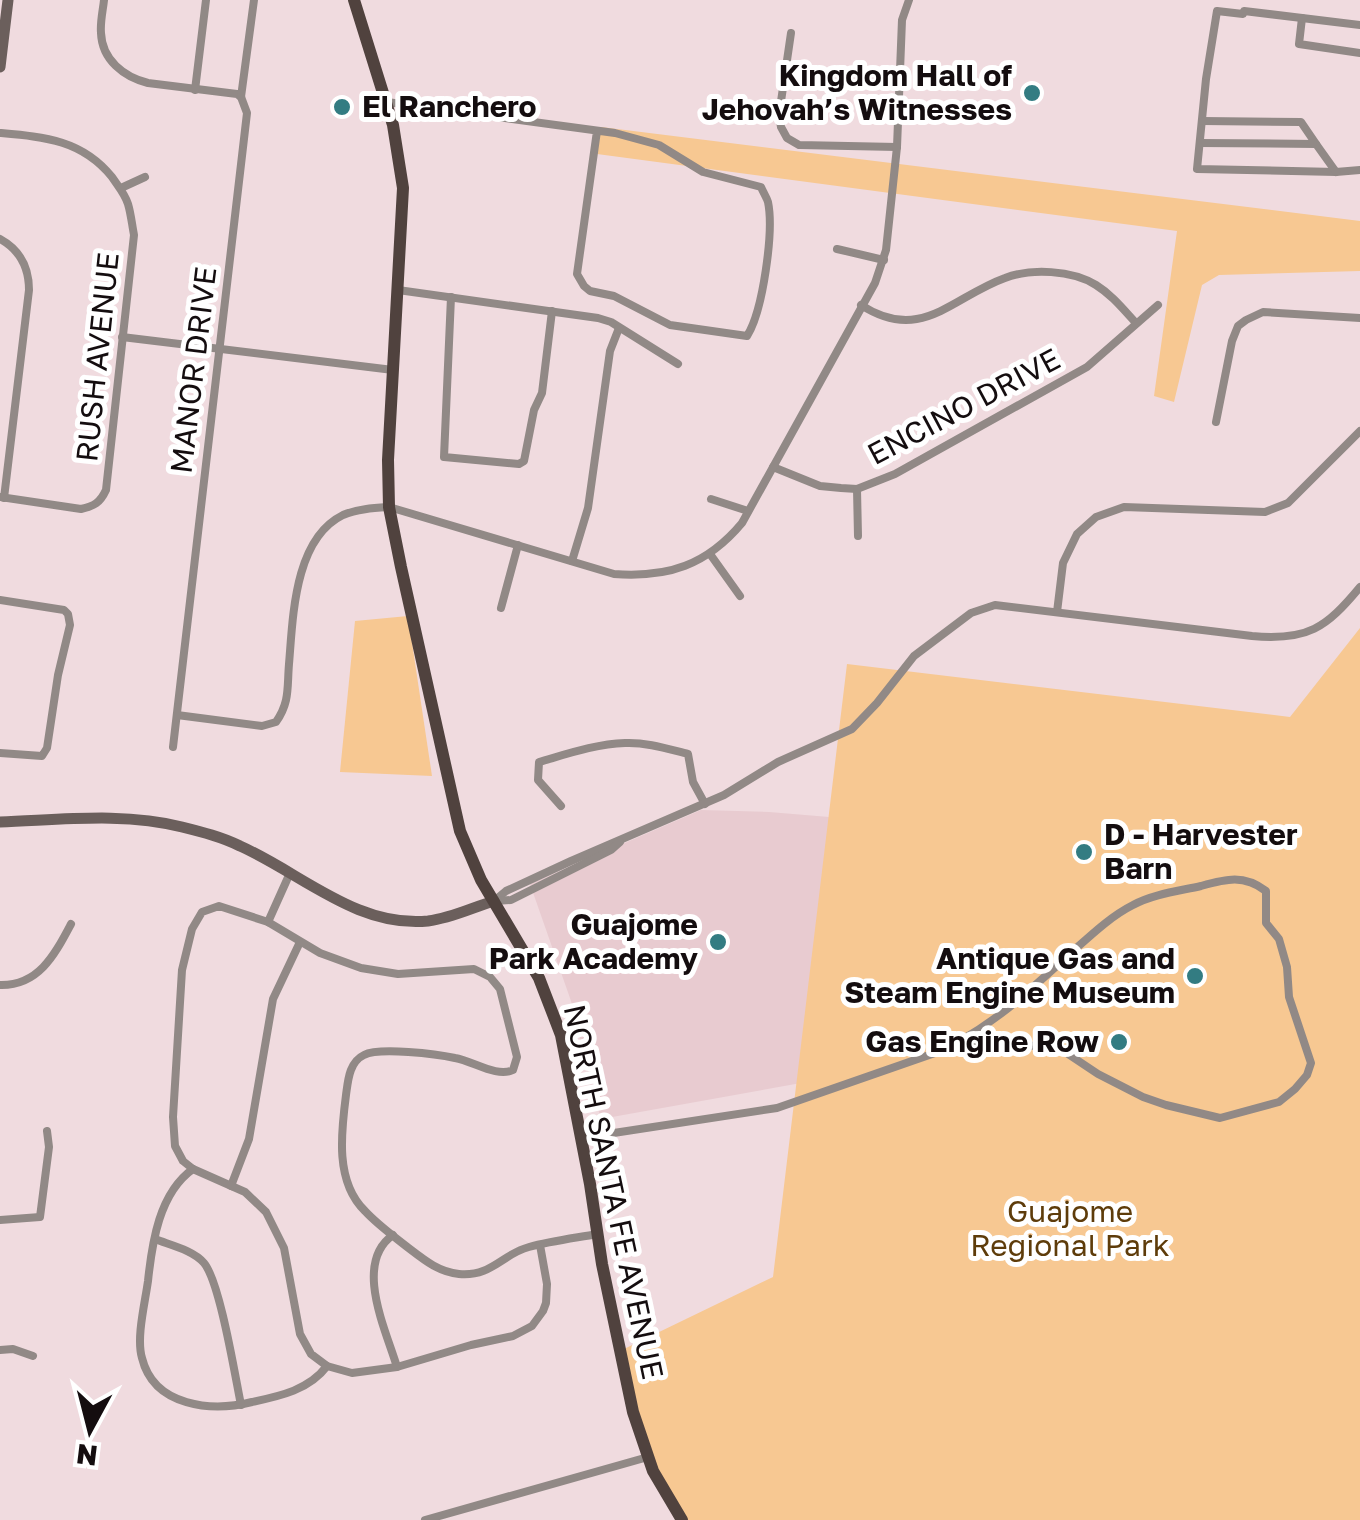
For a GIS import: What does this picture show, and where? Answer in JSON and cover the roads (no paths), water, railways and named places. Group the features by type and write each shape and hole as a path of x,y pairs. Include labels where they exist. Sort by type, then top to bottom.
{"main road":[{"path":"0,67 8,0"},
{"name":"NORTH SANTA FE AVENUE","path":"354,0 393,125 403,188 388,460 389,506 460,831 481,880 534,968 552,1007 561,1035 633,1412 653,1471 682,1520"},
{"path":"0,822 106,818 181,826 242,846 357,910 398,920 426,921 458,915 494,900"}],"street":[{"path":"104,0 101,33 104,49 114,66 136,80 241,97"},
{"path":"194,90 206,0"},
{"name":"MANOR DRIVE","path":"173,747 247,114 241,97 254,0"},
{"path":"177,715 262,726 276,722 287,707 300,576 316,540 328,525 344,515 389,506 614,574 643,576 696,562 730,538 876,283 884,260 896,147 902,20 909,0"},
{"path":"1244,11 1245,0"},
{"path":"1360,25 1217,11 1197,168 1360,170"},
{"path":"1302,18 1299,44 1360,53"},
{"path":"791,33 779,115 787,138 805,147 896,147"},
{"path":"387,102 614,133 659,145 703,172 761,187 768,202 764,288 755,324 747,336 670,325 614,296 584,286 577,274 597,131"},
{"path":"1203,121 1300,122 1336,172"},
{"name":"RUSH AVENUE","path":"0,133 58,141 82,150 104,167 121,188 128,202 134,235 102,500 92,506 72,508 2,498"},
{"path":"1200,142 1316,144"},
{"path":"121,188 146,177"},
{"path":"0,239 20,255 29,290 2,498"},
{"path":"837,249 884,260"},
{"path":"861,305 888,318 919,320 1004,278 1049,272 1098,286 1136,323"},
{"path":"398,290 598,318 678,364"},
{"path":"451,297 444,457 519,464 524,461 534,410 542,393 552,311"},
{"name":"ENCINO DRIVE","path":"773,467 820,486 857,489 895,474 1087,366 1158,305"},
{"path":"1216,422 1238,326 1263,312 1360,318"},
{"path":"572,561 588,508 610,351 619,328"},
{"path":"122,337 393,370"},
{"path":"1057,612 1063,563 1077,534 1096,517 1124,507 1265,512 1288,503 1360,431"},
{"path":"857,489 858,536"},
{"path":"710,500 748,511"},
{"path":"501,608 518,545"},
{"path":"710,554 740,596"},
{"path":"494,900 511,900 611,850 623,840 705,804 778,762 852,729 914,656 971,612 995,605 1286,637 1328,622 1360,586"},
{"path":"0,600 57,608 68,614 70,626 47,748 42,756 0,754"},
{"path":"561,806 538,780 539,762 626,743 688,754 694,782 705,804"},
{"path":"268,922 290,872"},
{"path":"581,1138 777,1108 951,1046 1009,1007 1088,938 1136,903 1230,878 1246,880 1266,891 1266,923 1279,938 1289,997 1311,1063 1307,1075 1279,1102 1220,1118 1166,1106 1064,1052 1023,1044 951,1046"},
{"path":"540,1245 546,1303 532,1326 514,1336 471,1344 398,1367 352,1373 328,1366 312,1354 300,1334 284,1248 266,1212 245,1192 192,1169 182,1161 175,1146 182,970 192,929 202,912 219,906 268,922 320,953 361,968 398,974 474,969 490,976 500,989 517,1057 514,1070 507,1074 454,1057 380,1050 362,1055 349,1073 342,1124 349,1190 362,1210 392,1235 439,1270 460,1274 488,1270 519,1250 540,1245 597,1234"},
{"path":"0,985 32,976 52,959 71,924"},
{"path":"232,1186 249,1138 274,999 300,942"},
{"path":"0,1220 40,1217 49,1147 47,1130"},
{"path":"192,1169 180,1178 170,1194 151,1253 140,1343 150,1375 176,1399 215,1407 292,1394 328,1366"},
{"path":"392,1235 384,1241 374,1264 373,1283 398,1367"},
{"path":"155,1240 193,1254 210,1273 241,1405"},
{"path":"0,1350 14,1349 33,1356"},
{"path":"425,1520 648,1458"}],"place":[{"name":"Kingdom Hall of Jehovah’s Witnesses","path":"1032,93"},
{"name":"El Ranchero","path":"342,107"},
{"name":"D - Harvester Barn","path":"1084,852"},
{"name":"Guajome Park Academy","path":"718,942"},
{"name":"Antique Gas and Steam Engine Museum","path":"1195,976"},
{"name":"Gas Engine Row","path":"1119,1042"}],"park label":[{"name":"Guajome Regional Park","path":"1070,1229"}]}
